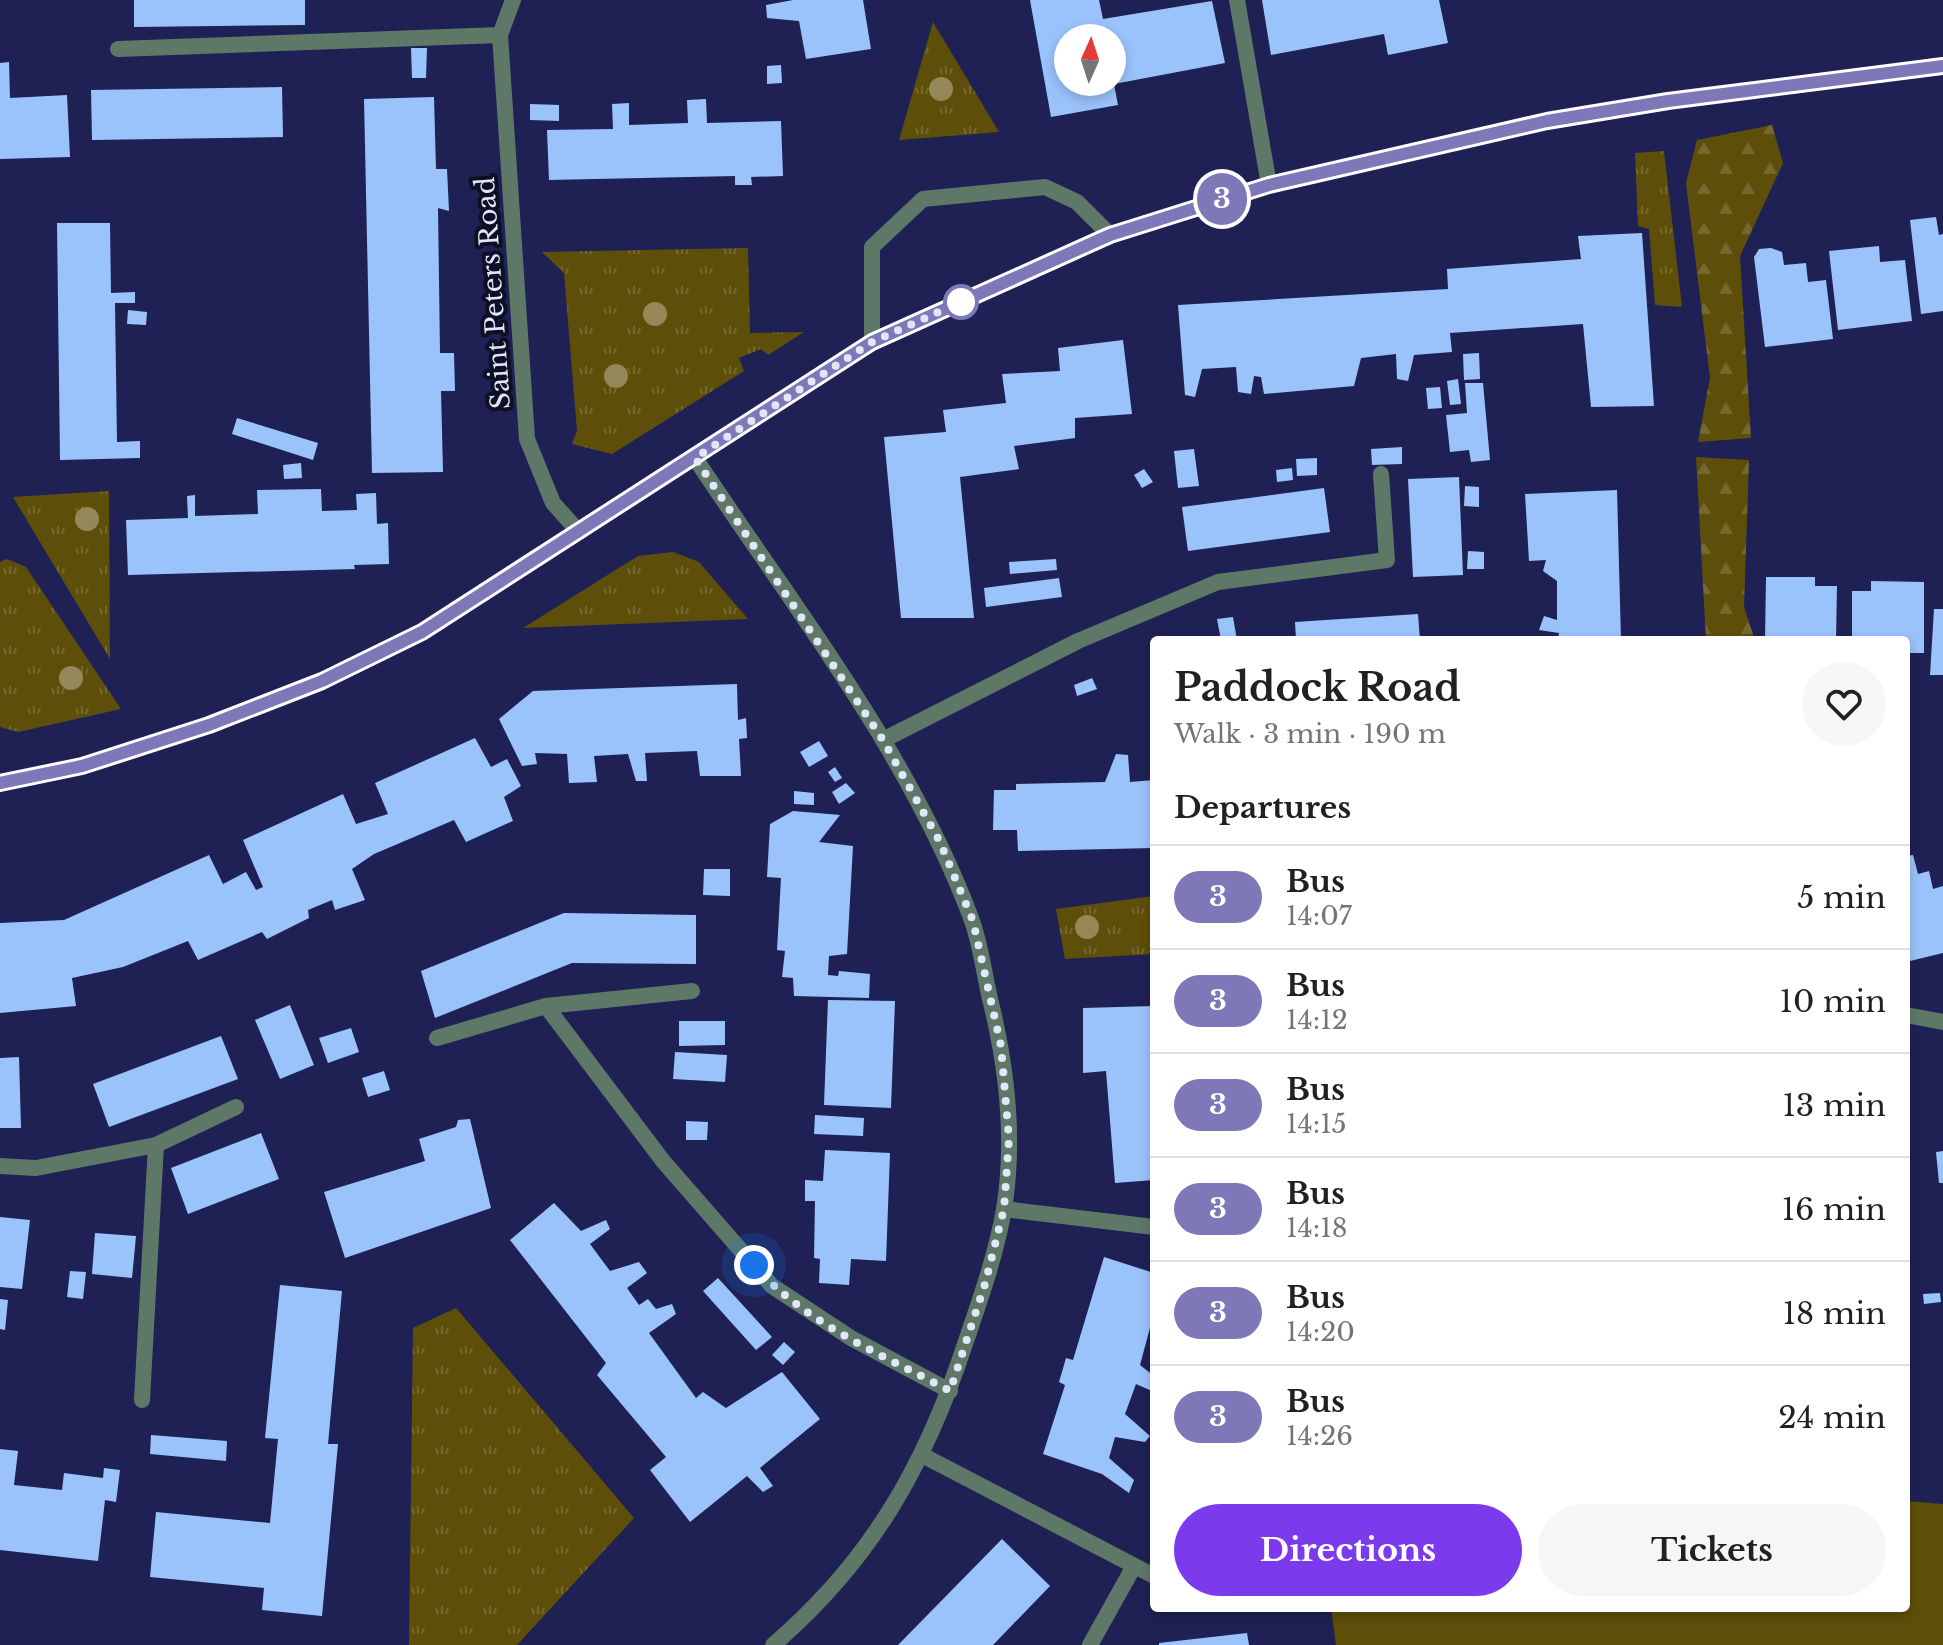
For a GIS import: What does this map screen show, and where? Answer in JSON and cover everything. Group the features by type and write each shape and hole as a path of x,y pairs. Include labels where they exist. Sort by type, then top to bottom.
{"street":[{"path":"118,49 500,35 513,0"},
{"path":"1237,0 1269,185"},
{"name":"Saint Peters Road","path":"500,35 527,439 553,503 579,532"},
{"path":"0,783 82,766 209,725 322,681 422,632 872,342 1110,235 1269,185 1547,121 1668,101 1943,66"},
{"path":"872,342 872,247 923,199 1045,187 1077,202 1110,235"},
{"path":"695,458 883,740 940,842 973,921 1001,1046 1009,1139 1004,1209 985,1284 950,1391 922,1455 864,1552 773,1645"},
{"path":"883,740 1078,641 1218,582 1352,561 1387,560 1381,474"},
{"path":"437,1038 546,1006 692,991"},
{"path":"546,1006 663,1161 772,1286 851,1338 950,1391"},
{"path":"1910,1016 1943,1022"},
{"path":"0,1166 36,1168 156,1145 236,1107"},
{"path":"142,1400 156,1145"},
{"path":"1004,1209 1150,1227"},
{"path":"922,1455 1150,1574"},
{"path":"1090,1645 1133,1568"}],"green space":[{"path":"933,22 999,132 899,140"},
{"path":"1772,125 1783,163 1740,256 1751,438 1698,442 1710,378 1686,183 1697,140"},
{"path":"1664,151 1682,307 1655,305 1649,229 1638,226 1635,153"},
{"path":"748,248 750,333 804,332 768,355 761,349 739,358 744,371 612,454 572,444 577,431 564,273 542,252"},
{"path":"1696,457 1749,460 1744,607 1754,636 1706,636"},
{"path":"109,491 110,659 13,497"},
{"path":"673,552 699,562 748,619 523,628 638,556"},
{"path":"7,559 26,567 121,709 18,732 0,727 0,562"},
{"path":"1150,897 1150,954 1065,959 1056,909"},
{"path":"456,1308 634,1518 517,1645 409,1645 413,1328"},
{"path":"1910,1501 1943,1504 1943,1645 1336,1645 1332,1612 1910,1612"}],"building":[{"path":"134,0 305,0 305,25 134,27"},
{"path":"793,0 863,0 871,49 806,59 799,21 767,18 766,5"},
{"path":"1030,0 1099,0 1103,19 1212,1 1225,63 1126,82 1126,24 1054,24 1054,96 1116,96 1118,105 1051,117"},
{"path":"1262,0 1439,0 1448,43 1388,55 1384,34 1271,55"},
{"path":"411,48 427,48 426,78 412,78"},
{"path":"9,62 10,98 67,95 70,157 0,159 0,63"},
{"path":"781,65 782,83 767,84 767,66"},
{"path":"282,87 283,137 92,140 91,90"},
{"path":"434,97 436,169 447,169 449,211 438,208 440,353 454,353 455,391 441,391 443,472 372,473 364,99"},
{"path":"706,99 707,123 781,121 783,176 751,177 752,185 735,185 735,176 549,180 547,130 613,129 612,104 629,103 629,125 688,123 687,100"},
{"path":"530,104 559,105 559,121 530,120"},
{"path":"1936,217 1939,235 1943,234 1943,311 1921,314 1910,220"},
{"path":"57,223 110,223 111,293 135,292 135,303 115,303 117,442 140,441 140,458 60,460"},
{"path":"1642,233 1654,406 1591,407 1583,324 1450,333 1452,352 1414,355 1408,381 1397,379 1396,354 1361,358 1354,386 1264,394 1261,377 1254,376 1251,394 1238,392 1236,367 1202,369 1195,397 1185,395 1178,305 1448,289 1447,269 1581,259 1578,236"},
{"path":"1879,246 1880,262 1905,260 1912,321 1838,330 1829,251"},
{"path":"1771,248 1782,252 1784,265 1806,263 1808,282 1826,280 1833,339 1765,347 1754,257 1759,249"},
{"path":"128,310 147,312 146,325 127,324"},
{"path":"1123,340 1132,414 1075,418 1075,438 1014,446 1019,469 960,477 974,618 901,618 884,437 946,432 943,410 1006,403 1002,374 1060,371 1058,348"},
{"path":"1479,353 1480,379 1464,380 1463,354"},
{"path":"1458,379 1461,404 1450,405 1447,381"},
{"path":"1465,383 1483,383 1490,460 1471,462 1469,450 1450,452 1446,415 1467,413"},
{"path":"1440,387 1442,408 1428,409 1426,388"},
{"path":"237,418 318,443 313,460 232,434"},
{"path":"1402,447 1402,464 1372,465 1371,449"},
{"path":"1194,449 1199,486 1178,488 1174,451"},
{"path":"1317,458 1317,475 1297,476 1296,459"},
{"path":"301,463 302,478 284,479 283,465"},
{"path":"1292,468 1293,480 1277,482 1276,470"},
{"path":"1144,469 1153,482 1142,488 1134,475"},
{"path":"1459,477 1463,575 1413,577 1408,479"},
{"path":"1465,486 1479,487 1479,507 1464,506"},
{"path":"1324,488 1330,532 1188,551 1182,507"},
{"path":"321,489 322,511 357,510 356,494 376,493 377,524 388,523 389,564 354,565 355,569 128,575 126,520 188,518 187,496 195,495 195,516 258,514 257,490"},
{"path":"1617,490 1621,636 1559,636 1559,633 1539,630 1544,616 1557,620 1557,581 1543,571 1546,560 1529,561 1525,494"},
{"path":"1468,551 1484,552 1484,569 1467,569"},
{"path":"1056,559 1057,570 1010,574 1009,562"},
{"path":"1766,577 1815,577 1815,586 1837,586 1836,636 1765,636"},
{"path":"1059,578 1062,597 986,607 984,588"},
{"path":"1871,581 1924,582 1924,653 1910,653 1910,636 1852,636 1852,591 1871,591"},
{"path":"1934,609 1943,609 1943,675 1930,675"},
{"path":"1418,614 1420,636 1296,636 1295,622"},
{"path":"1233,617 1236,636 1220,636 1217,619"},
{"path":"1092,678 1097,689 1077,696 1074,685"},
{"path":"737,684 738,720 746,718 747,738 739,739 741,776 700,776 697,751 645,753 647,781 636,781 628,754 594,756 597,782 569,783 567,754 535,753 537,764 522,766 499,719 533,691"},
{"path":"475,738 491,767 507,759 521,786 504,797 513,821 466,842 454,820 374,854 352,869 365,900 335,910 332,900 308,910 309,918 267,939 262,932 198,960 188,941 123,967 72,978 76,1006 0,1013 0,923 64,920 209,855 223,884 246,872 256,890 263,887 243,840 343,794 356,824 388,814 375,783"},
{"path":"819,741 828,756 809,767 800,752"},
{"path":"1116,754 1128,755 1130,782 1150,780 1150,848 1018,851 1017,830 993,830 994,790 1016,790 1016,784 1105,782"},
{"path":"835,767 842,778 835,782 828,772"},
{"path":"846,783 855,793 839,804 832,792"},
{"path":"794,791 814,793 814,805 794,804"},
{"path":"793,811 840,815 819,842 853,846 847,954 829,956 828,975 838,976 839,971 870,974 869,998 794,996 793,978 782,977 785,951 777,950 781,878 767,877 770,824"},
{"path":"1910,855 1913,855 1918,874 1929,871 1933,889 1943,886 1943,953 1910,961"},
{"path":"704,869 730,869 730,896 703,895"},
{"path":"564,913 696,915 696,964 572,963 435,1018 421,971"},
{"path":"828,1000 895,1001 891,1108 824,1105"},
{"path":"290,1005 314,1065 280,1079 255,1020"},
{"path":"1150,1006 1150,1180 1115,1183 1106,1071 1083,1073 1083,1008"},
{"path":"679,1021 725,1021 725,1045 679,1046"},
{"path":"351,1028 359,1052 328,1063 319,1038"},
{"path":"221,1036 238,1079 109,1127 93,1084"},
{"path":"675,1052 727,1055 725,1082 673,1079"},
{"path":"19,1057 21,1128 0,1128 0,1058"},
{"path":"384,1071 390,1090 368,1097 362,1078"},
{"path":"815,1115 864,1118 863,1136 814,1134"},
{"path":"470,1119 491,1208 345,1258 324,1192 425,1161 419,1139 456,1127 458,1120"},
{"path":"686,1121 708,1122 707,1140 686,1140"},
{"path":"261,1133 279,1179 188,1214 171,1168"},
{"path":"825,1150 890,1153 886,1261 851,1259 849,1285 819,1283 820,1259 814,1258 815,1201 805,1201 805,1180 823,1181"},
{"path":"1943,1151 1943,1183 1939,1183 1936,1152"},
{"path":"554,1203 581,1231 606,1220 610,1229 590,1244 610,1271 639,1262 647,1273 627,1288 639,1305 648,1299 656,1309 672,1304 676,1314 649,1333 696,1398 703,1392 726,1408 782,1372 820,1419 760,1468 773,1486 763,1492 747,1476 690,1522 650,1470 666,1457 597,1375 606,1363 510,1240"},
{"path":"0,1217 30,1220 22,1289 0,1287"},
{"path":"95,1233 136,1236 132,1278 92,1274"},
{"path":"1104,1257 1150,1272 1150,1328 1140,1365 1150,1373 1150,1390 1136,1384 1125,1414 1150,1436 1145,1442 1115,1437 1109,1458 1134,1480 1129,1493 1102,1474 1043,1454 1065,1385 1059,1382 1066,1358 1073,1360"},
{"path":"70,1271 86,1272 83,1299 67,1297"},
{"path":"718,1278 772,1337 756,1350 703,1291"},
{"path":"280,1285 342,1291 328,1444 338,1444 322,1616 262,1610 264,1588 150,1577 156,1512 270,1523 278,1439 265,1438"},
{"path":"1940,1293 1941,1302 1924,1304 1923,1294"},
{"path":"0,1299 8,1300 5,1330 0,1329"},
{"path":"784,1342 795,1352 783,1365 772,1355"},
{"path":"151,1435 227,1441 226,1461 150,1454"},
{"path":"0,1449 18,1451 14,1485 62,1490 64,1473 103,1478 104,1468 120,1470 116,1502 105,1500 98,1561 0,1550"},
{"path":"1002,1539 1050,1586 993,1645 898,1645"},
{"path":"1247,1633 1249,1645 1159,1645 1159,1643"}],"bus line":[{"name":"3","path":"0,783 82,766 209,725 322,681 422,632 872,342 1110,235 1269,185 1547,121 1668,101 1943,66"}],"route":[{"path":"754,1265 772,1286 851,1338 950,1391 985,1284 1004,1209 1009,1139 1001,1046 973,921 940,842 883,740 695,458 872,342 961,302"}]}
